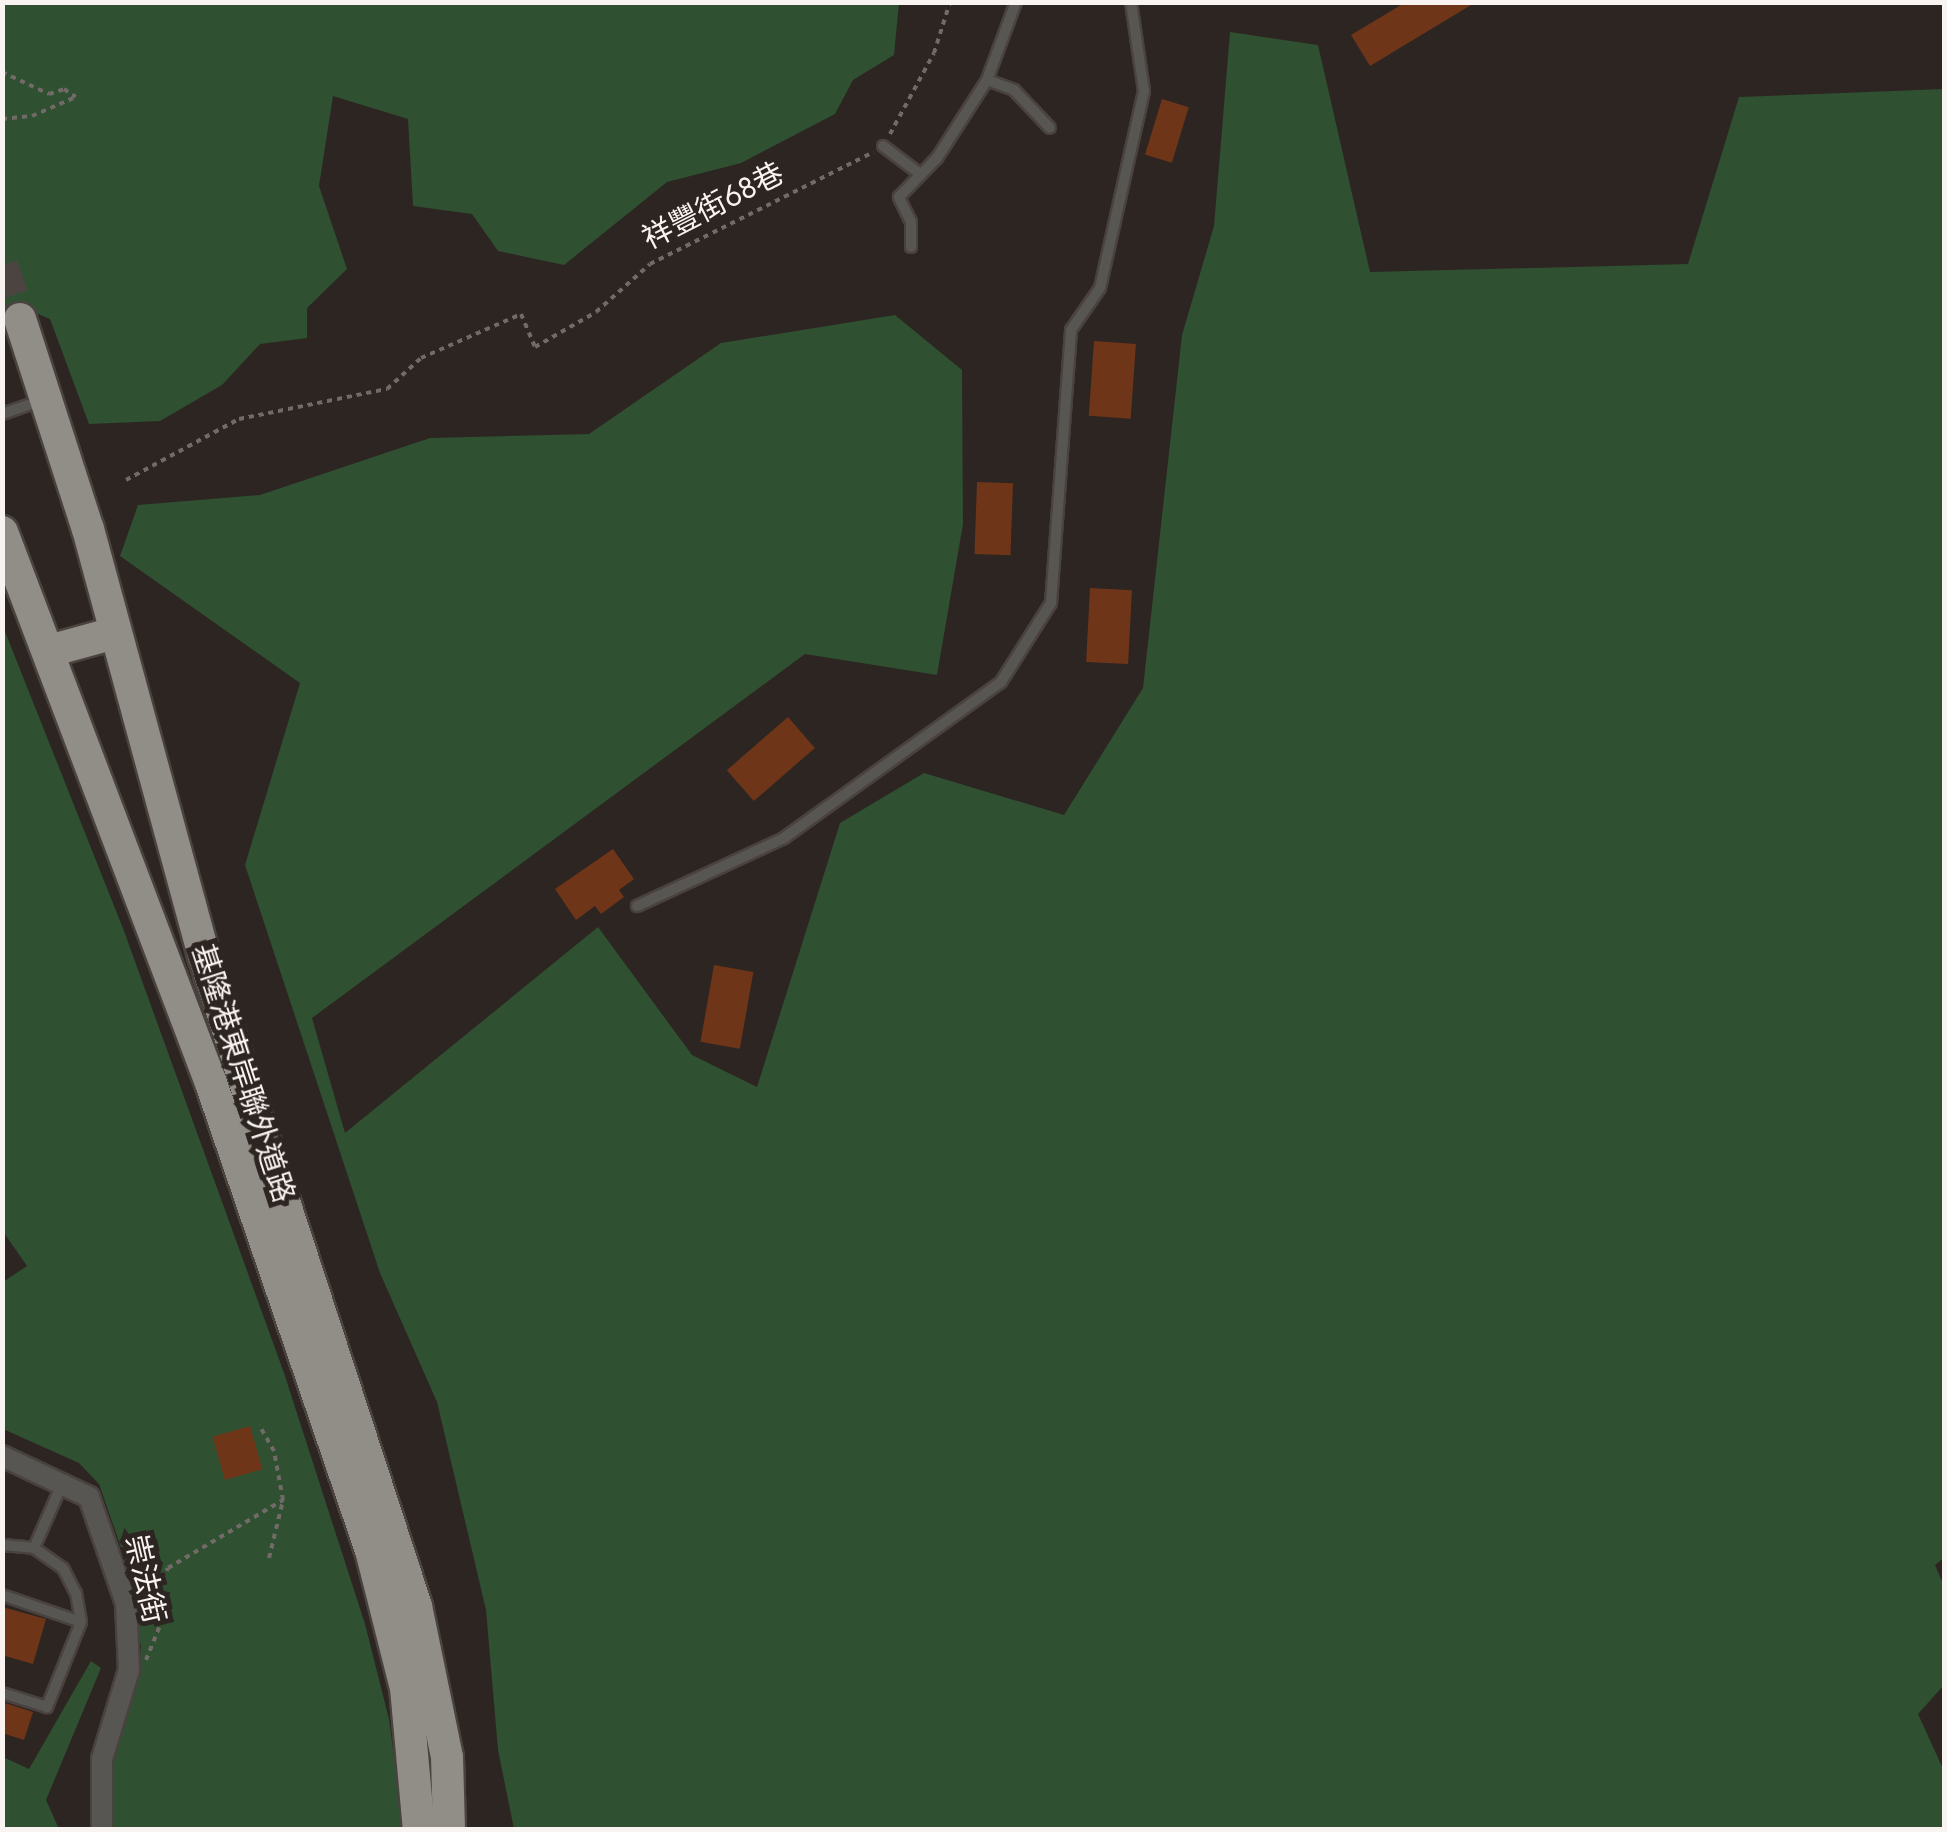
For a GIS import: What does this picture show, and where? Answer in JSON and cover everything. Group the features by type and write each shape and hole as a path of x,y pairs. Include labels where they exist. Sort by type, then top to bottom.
{"highway":[{"name":"基隆港東岸聯外道路","path":"20,319 115,633 295,1285 403,1611 449,1830"},
{"name":"基隆港東岸聯外道路","path":"2,532 295,1285"},
{"path":"49,651 115,633"},
{"name":"基隆港東岸聯外道路","path":"418,1830 432,1759"}],"street":[{"name":"崇法街","path":"2,1456 63,1480 89,1497 104,1529 126,1602 129,1670 102,1759 102,1830"}],"lane":[{"path":"910,247 911,222 899,196 920,174 987,80 1016,2"},
{"path":"637,906 784,838 1001,682 1051,603 1071,330 1100,288 1144,91 1131,2"},
{"path":"987,80 1014,90 1050,128"},
{"path":"883,146 920,174"},
{"path":"2,414 46,399"},
{"path":"34,1548 63,1480"},
{"path":"2,1546 34,1548 62,1568 76,1593 80,1622 47,1708 2,1692"},
{"path":"2,1595 80,1622"}],"path":[{"path":"883,146 934,54 950,2"},
{"path":"2,72 49,94 64,89 76,97 32,116 2,119"},
{"name":"祥豐街68巷","path":"126,480 239,419 388,389 421,358 521,314 535,347 596,312 650,264 883,146"},
{"path":"259,1426 274,1451 283,1500 269,1558"},
{"path":"129,1670 152,1656 160,1625 158,1589 168,1568 283,1500"}],"green space":[{"path":"3,3 899,3 894,55 853,80 835,114 741,163 667,182 564,265 498,251 472,214 413,206 408,119 333,96 319,186 347,269 307,308 307,338 260,344 222,385 160,421 89,424 50,319 26,309 7,324 3,338"},
{"path":"1230,32 1318,45 1370,272 1688,264 1739,97 1944,89 1944,1558 1935,1565 1944,1586 1944,1685 1918,1714 1944,1771 1944,1829 514,1829 498,1750 486,1610 437,1402 380,1273 245,865 300,683 120,556 138,505 260,495 430,438 589,434 721,343 895,315 962,370 963,524 937,675 805,654 312,1018 345,1133 598,927 692,1055 757,1087 840,823 924,773 1064,815 1143,688 1182,335 1214,226"},
{"path":"2,624 124,931 284,1373 365,1624 389,1719 404,1829 114,1830 111,1773 141,1649 133,1582 99,1484 79,1463 3,1429 3,1282 27,1266 2,1230"},
{"path":"91,1661 101,1668 46,1800 59,1829 3,1829 3,1757 29,1769"}],"building":[{"path":"1406,2 1476,2 1370,66 1351,35"},
{"path":"1162,99 1189,107 1172,163 1145,154"},
{"path":"1094,341 1136,344 1131,419 1089,416"},
{"path":"977,482 1013,483 1010,555 974,554"},
{"path":"1090,588 1132,590 1128,664 1086,662"},
{"path":"788,717 815,748 754,801 727,770"},
{"path":"613,849 634,879 619,890 624,897 601,914 595,906 576,920 555,889"},
{"path":"714,965 753,972 740,1049 700,1042"},
{"path":"250,1426 262,1469 225,1480 213,1437"},
{"path":"2,1607 46,1619 33,1664 2,1655"},
{"path":"2,1702 33,1712 24,1740 2,1733"}],"tunnel":[{"path":"2,265 20,319"}]}
